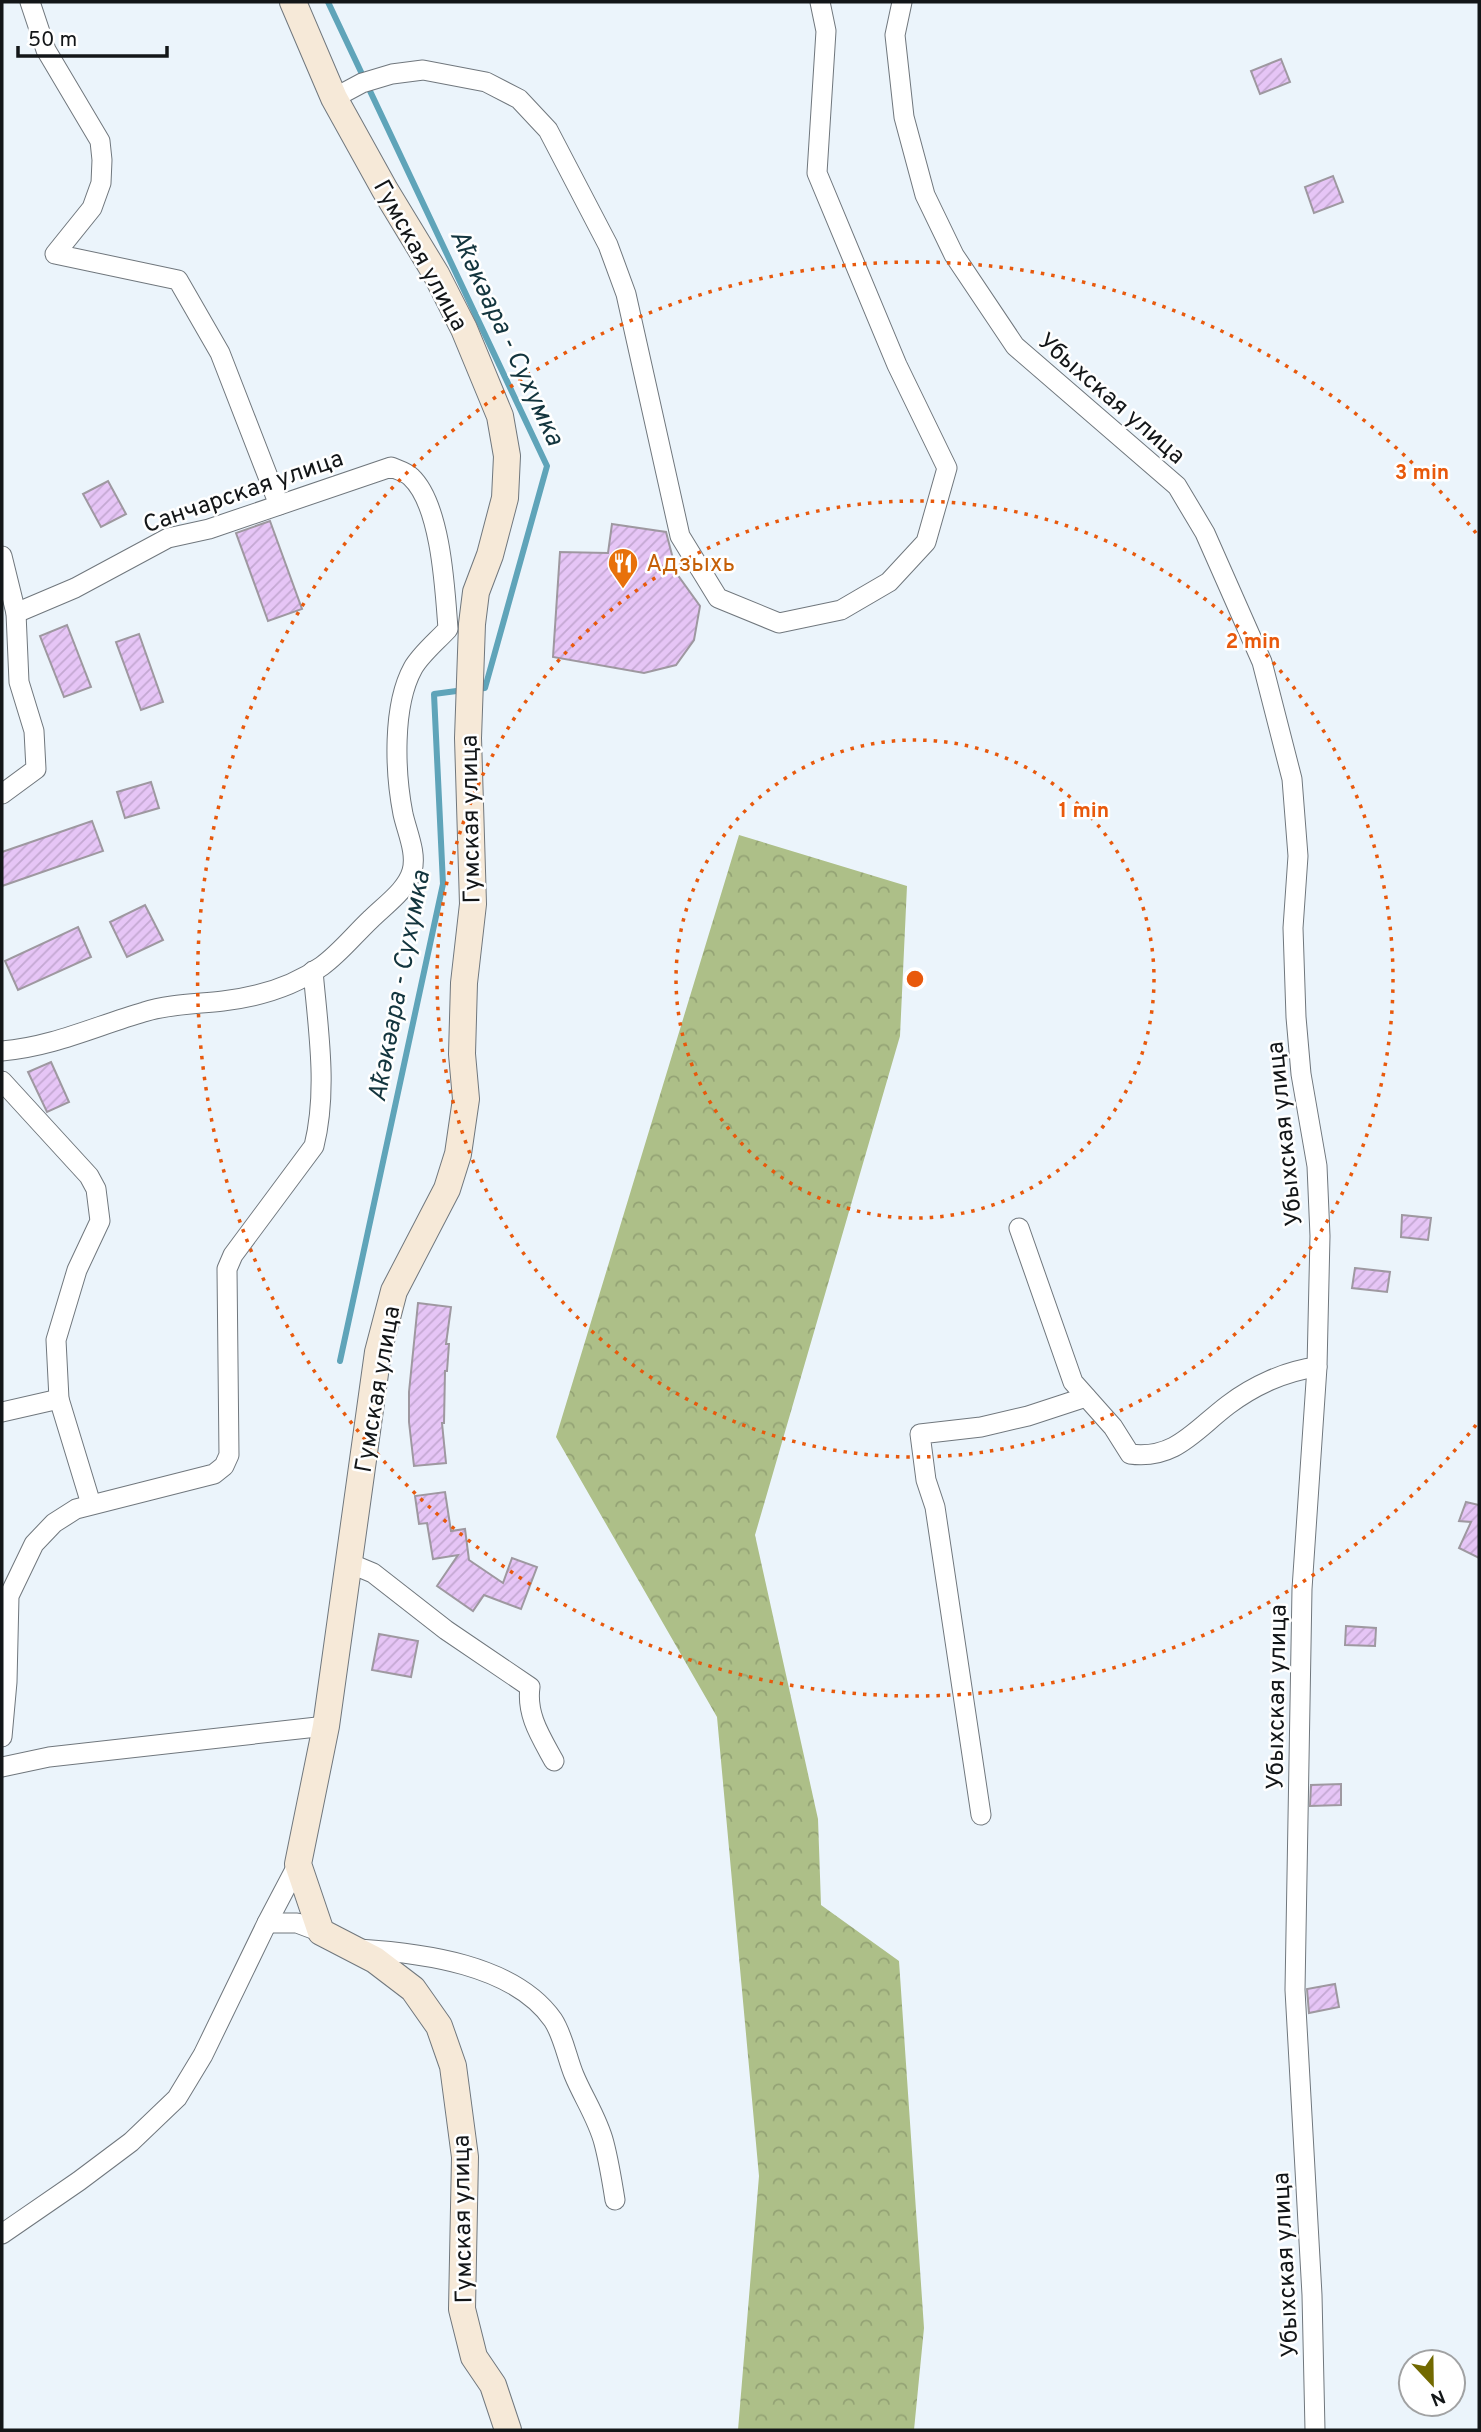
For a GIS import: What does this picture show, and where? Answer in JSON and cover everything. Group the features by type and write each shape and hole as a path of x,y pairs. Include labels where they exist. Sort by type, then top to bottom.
{"street":[{"path":"30,2 46,50 100,141 102,160 101,183 92,208 55,254 178,280 220,354 279,505"},
{"name":"Гумская улица","path":"293,2 334,98 436,274 464,329 500,416 506,456 505,498 490,555 476,592 472,624 468,738 473,904 464,983 462,1054 466,1099 458,1154 447,1189 394,1291 378,1352 326,1726 298,1864"},
{"path":"334,98 362,83 423,70 485,82 519,99 548,130 608,245 626,294 680,536 718,598 779,624 841,610 889,582 926,542 947,468 897,365 817,173 826,31 820,2"},
{"name":"Убыхская улица","path":"902,2 895,35 904,117 925,195 954,255 1015,346 1177,486 1205,533 1262,662 1292,779 1298,856 1293,928 1296,1017 1301,1074 1317,1166 1320,1236 1317,1367 1302,1589 1296,1990 1312,2295 1315,2430"},
{"name":"Санчарская улица","path":"16,612 75,588 168,538 209,529 391,467 410,475 424,495 436,531 448,629 413,668 398,725 398,769 403,813 414,858 412,873 403,888 334,956 313,971"},
{"path":"2,556 16,612 19,682 34,731 36,769 2,794"},
{"path":"2,1051 55,1042 147,1011 244,998 269,991 313,971 322,1096 314,1146 233,1255 227,1269 229,1455 224,1466 214,1474 76,1510 54,1523 34,1544 9,1596 7,1682 2,1737"},
{"path":"2,1081 20,1104 89,1177 96,1189 100,1206 100,1221 77,1270 56,1340 59,1399 91,1504"},
{"path":"1019,1228 1073,1382 1113,1427 1130,1454 1147,1457 1167,1451 1259,1385 1299,1369 1317,1367"},
{"path":"981,1815 935,1507 926,1480 919,1434 981,1427 1028,1416 1086,1397"},
{"path":"2,1412 59,1399"},
{"path":"349,1563 373,1573 446,1630 530,1687 528,1702 533,1723 554,1761"},
{"path":"2,1767 49,1757 326,1726"},
{"path":"2,2234 131,2142 177,2098 203,2055 298,1864"},
{"path":"298,1864 321,1932"},
{"path":"267,1923 297,1923 321,1932"},
{"name":"Гумская улица","path":"321,1932 375,1960 413,1989 439,2026 453,2066 465,2157 462,2309 474,2357 494,2385 509,2430"},
{"path":"354,1949 395,1951 487,1973 519,1987 538,2004 554,2021 573,2073 603,2140 615,2200"}],"green space":[{"path":"739,835 907,886 900,1036 755,1535 818,1819 821,1905 899,1961 924,2328 914,2430 738,2430 759,2176 717,1717 556,1437"}],"building":[{"path":"1281,59 1290,82 1260,94 1251,71"},
{"path":"1333,176 1343,202 1314,213 1305,187"},
{"path":"108,481 126,514 101,527 83,494"},
{"path":"270,521 302,609 268,621 236,533"},
{"name":"Адзыхь","path":"612,524 666,532 677,574 700,606 694,640 676,665 644,673 553,657 560,552 608,553"},
{"path":"67,625 91,687 64,697 40,636"},
{"path":"139,634 163,702 141,710 116,642"},
{"path":"151,782 159,808 125,818 117,792"},
{"path":"92,821 103,851 2,886 2,852"},
{"path":"145,905 163,940 127,957 110,922"},
{"path":"78,927 91,957 18,990 5,961"},
{"path":"51,1062 69,1102 47,1112 28,1072"},
{"path":"1402,1215 1431,1218 1428,1240 1401,1237"},
{"path":"1355,1268 1390,1272 1387,1292 1352,1288"},
{"path":"418,1303 451,1307 446,1344 449,1344 442,1423 446,1463 414,1466 409,1392"},
{"path":"445,1492 451,1531 465,1529 469,1560 503,1583 512,1558 537,1567 521,1609 484,1595 473,1611 437,1586 458,1555 433,1559 427,1523 419,1524 415,1496"},
{"path":"1466,1502 1479,1505 1479,1558 1459,1548 1471,1522 1459,1521"},
{"path":"1346,1626 1376,1628 1375,1646 1345,1645"},
{"path":"379,1634 418,1641 411,1677 372,1670"},
{"path":"1341,1784 1341,1805 1310,1806 1311,1785"},
{"path":"1335,1984 1339,2007 1309,2013 1307,1989"}],"waterway":[{"name":"Аҟәкәара - Сухумка","path":"328,2 547,466 485,688 475,689"},
{"name":"Аҟәкәара - Сухумка","path":"340,1361 443,884 434,694 464,690"}],"place":[{"name":"Адзыхь","path":"623,590"}]}
